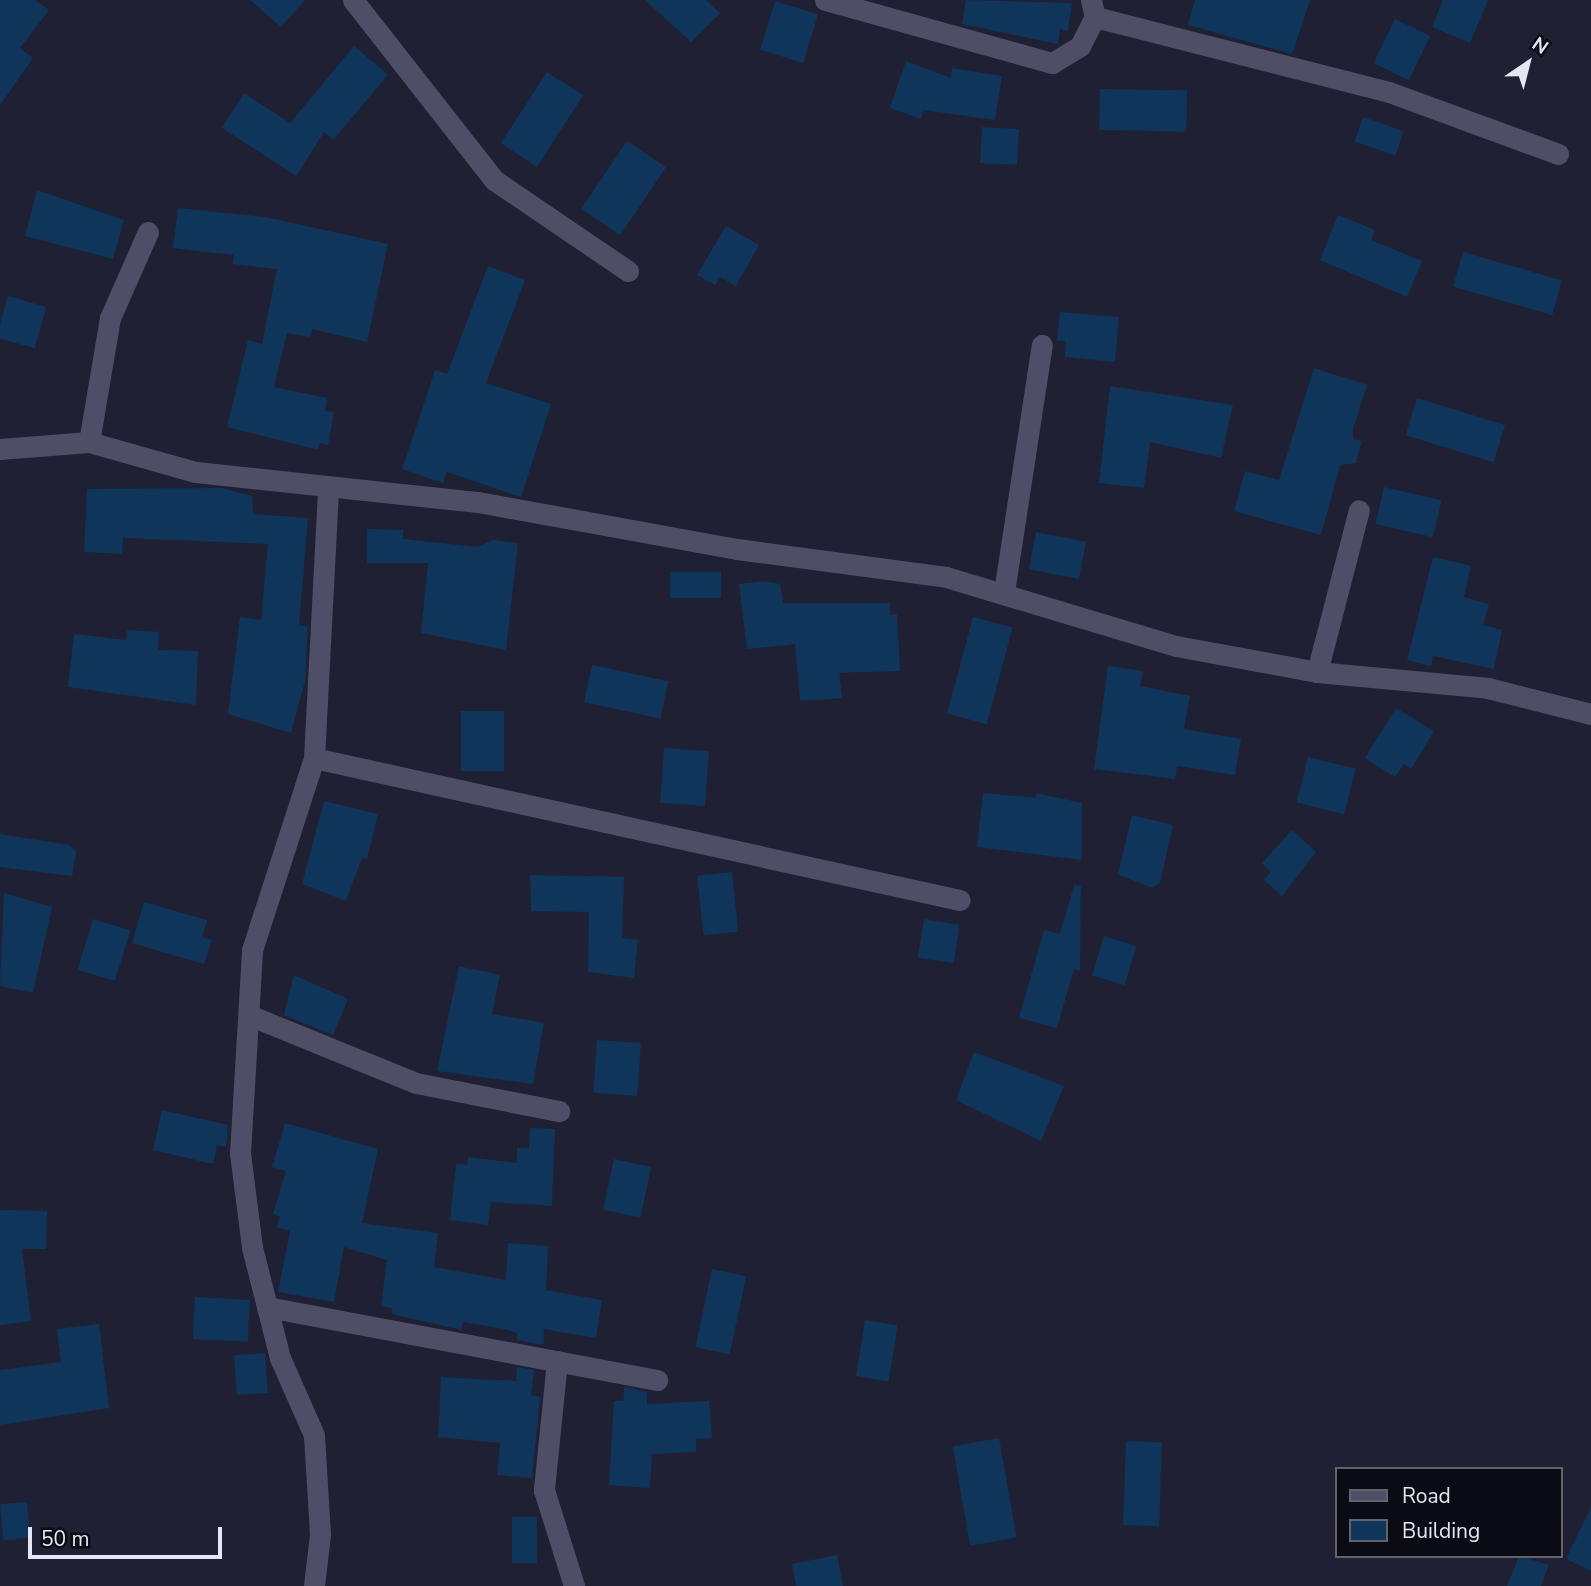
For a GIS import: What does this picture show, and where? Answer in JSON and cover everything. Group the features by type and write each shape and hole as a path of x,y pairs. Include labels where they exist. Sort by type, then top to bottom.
{"street":[{"path":"353,0 494,180 628,271"},
{"path":"825,0 1052,64 1080,46 1093,8 1389,92 1558,154"},
{"path":"89,442 110,318 148,232"},
{"path":"1004,592 1042,345"},
{"path":"0,449 89,442 196,472 478,502 737,549 946,577 1004,592 1176,646 1317,672 1488,688 1591,714"},
{"path":"314,1586 320,1534 314,1435 279,1358 240,1166 251,1016 252,950 314,758 328,486"},
{"path":"1317,672 1359,510"},
{"path":"314,758 960,900"},
{"path":"251,1016 416,1083 559,1111"},
{"path":"267,1307 657,1380"},
{"path":"557,1361 544,1490 574,1586"}],"building":[{"path":"0,0 35,0 49,10 20,48 33,58 0,105"},
{"path":"250,0 305,0 281,27"},
{"path":"645,0 706,0 720,13 691,42"},
{"path":"966,0 1072,3 1068,31 1060,29 1058,44 962,24"},
{"path":"1195,0 1310,0 1292,54 1188,25"},
{"path":"1443,0 1488,0 1470,43 1432,27"},
{"path":"775,1 818,14 803,63 760,50"},
{"path":"1395,19 1430,36 1409,80 1374,63"},
{"path":"354,46 388,75 333,140 324,132 296,176 222,128 244,93 290,123"},
{"path":"906,61 951,78 952,68 1002,76 995,120 924,110 921,119 890,108"},
{"path":"547,72 583,95 537,167 501,143"},
{"path":"1100,89 1187,91 1186,132 1099,130"},
{"path":"1363,117 1404,131 1395,156 1355,142"},
{"path":"982,127 1019,129 1017,165 980,163"},
{"path":"627,141 666,167 620,235 581,209"},
{"path":"37,190 124,220 113,259 25,236"},
{"path":"178,208 265,217 388,244 367,342 312,329 310,337 287,333 274,387 327,398 325,411 334,412 328,445 319,443 318,450 227,427 248,340 262,344 277,269 233,264 234,255 173,248"},
{"path":"1338,215 1375,230 1371,240 1422,261 1407,297 1320,260"},
{"path":"726,226 759,245 736,286 720,277 715,285 697,275"},
{"path":"1463,252 1562,280 1552,315 1453,287"},
{"path":"488,266 525,280 486,383 551,404 521,497 447,472 443,483 402,469 435,370 447,374"},
{"path":"8,296 46,307 35,348 0,338 0,324"},
{"path":"1060,312 1119,317 1115,362 1065,357 1066,341 1057,341"},
{"path":"1314,368 1367,385 1353,429 1353,439 1362,441 1356,463 1340,465 1321,535 1234,511 1245,471 1279,480"},
{"path":"1110,386 1233,405 1221,458 1150,442 1144,488 1099,483"},
{"path":"1417,398 1505,425 1494,462 1406,435"},
{"path":"1384,487 1441,500 1433,537 1375,524"},
{"path":"222,488 252,496 253,514 308,518 299,625 308,627 305,681 291,733 228,714 240,617 261,620 268,544 123,538 122,554 84,552 87,489"},
{"path":"367,529 403,530 403,539 478,547 493,540 518,543 506,650 421,633 428,563 367,563"},
{"path":"1036,532 1086,542 1079,579 1029,569"},
{"path":"1433,557 1471,566 1464,597 1489,604 1483,625 1502,630 1494,669 1433,656 1431,666 1407,660"},
{"path":"670,572 721,572 721,598 670,598"},
{"path":"765,581 780,584 783,603 890,603 890,615 897,614 900,671 839,673 842,698 800,701 795,644 747,649 739,584"},
{"path":"973,617 1013,628 987,724 947,714"},
{"path":"127,630 159,632 158,650 198,651 196,705 68,687 74,634 126,640"},
{"path":"592,665 668,681 660,718 584,702"},
{"path":"1108,666 1143,671 1140,686 1190,696 1184,729 1241,739 1235,775 1177,766 1175,779 1094,769"},
{"path":"1396,708 1434,731 1411,769 1404,764 1395,777 1365,758"},
{"path":"461,711 504,711 504,771 461,771"},
{"path":"664,748 709,751 705,806 660,803"},
{"path":"1308,757 1356,769 1344,814 1297,803"},
{"path":"983,793 1036,798 1036,793 1082,803 1082,860 977,847"},
{"path":"324,801 378,814 367,859 362,858 346,901 302,884"},
{"path":"1132,815 1173,825 1160,883 1152,888 1118,874"},
{"path":"1292,830 1316,852 1282,896 1264,880 1271,872 1262,863"},
{"path":"0,834 69,845 76,851 72,876 0,867"},
{"path":"732,872 738,932 703,935 697,876"},
{"path":"530,875 624,877 622,938 638,940 634,978 588,972 589,912 531,911"},
{"path":"1074,885 1081,886 1080,971 1074,969 1057,1028 1019,1018 1044,930 1060,934"},
{"path":"4,893 52,907 33,993 0,986"},
{"path":"144,902 207,920 202,937 212,940 204,964 132,943"},
{"path":"93,919 130,930 115,981 78,970"},
{"path":"924,919 960,925 953,963 918,958"},
{"path":"1104,936 1137,946 1125,985 1092,975"},
{"path":"459,966 500,975 492,1014 544,1023 533,1084 437,1071"},
{"path":"294,975 348,999 333,1035 284,1015"},
{"path":"597,1040 641,1043 637,1096 593,1093"},
{"path":"974,1052 1064,1086 1041,1141 956,1100"},
{"path":"162,1110 228,1125 226,1147 217,1145 213,1164 153,1150"},
{"path":"285,1123 378,1149 362,1223 438,1233 434,1267 506,1280 508,1243 548,1246 546,1290 602,1300 596,1338 544,1329 543,1345 517,1340 517,1333 504,1329 463,1322 461,1330 392,1314 392,1308 381,1306 387,1260 344,1247 334,1302 278,1292 290,1231 277,1227 280,1217 273,1214 286,1171 272,1167"},
{"path":"530,1128 555,1129 552,1206 491,1202 488,1225 450,1220 456,1164 467,1165 468,1157 517,1163 517,1148 529,1149"},
{"path":"614,1159 651,1167 640,1218 603,1210"},
{"path":"0,1210 47,1211 46,1249 22,1249 31,1321 0,1325"},
{"path":"712,1269 746,1276 730,1355 695,1347"},
{"path":"195,1297 250,1300 248,1342 193,1339"},
{"path":"865,1320 898,1325 889,1381 856,1376"},
{"path":"99,1324 109,1408 0,1425 0,1370 61,1362 57,1329"},
{"path":"265,1353 268,1393 237,1395 234,1355"},
{"path":"517,1367 534,1370 531,1395 540,1397 532,1478 497,1475 500,1443 438,1437 441,1377 516,1381"},
{"path":"624,1387 647,1392 647,1404 709,1401 712,1438 696,1439 696,1452 652,1454 650,1488 609,1485 614,1401 623,1401"},
{"path":"999,1438 1017,1537 970,1546 953,1446"},
{"path":"1126,1441 1162,1442 1159,1526 1123,1525"},
{"path":"27,1502 30,1538 3,1540 0,1504"},
{"path":"1591,1507 1591,1571 1566,1559"},
{"path":"512,1517 537,1517 537,1563 512,1563"},
{"path":"837,1555 843,1586 796,1586 792,1564"},
{"path":"1518,1558 1549,1565 1541,1586 1507,1586"}]}
